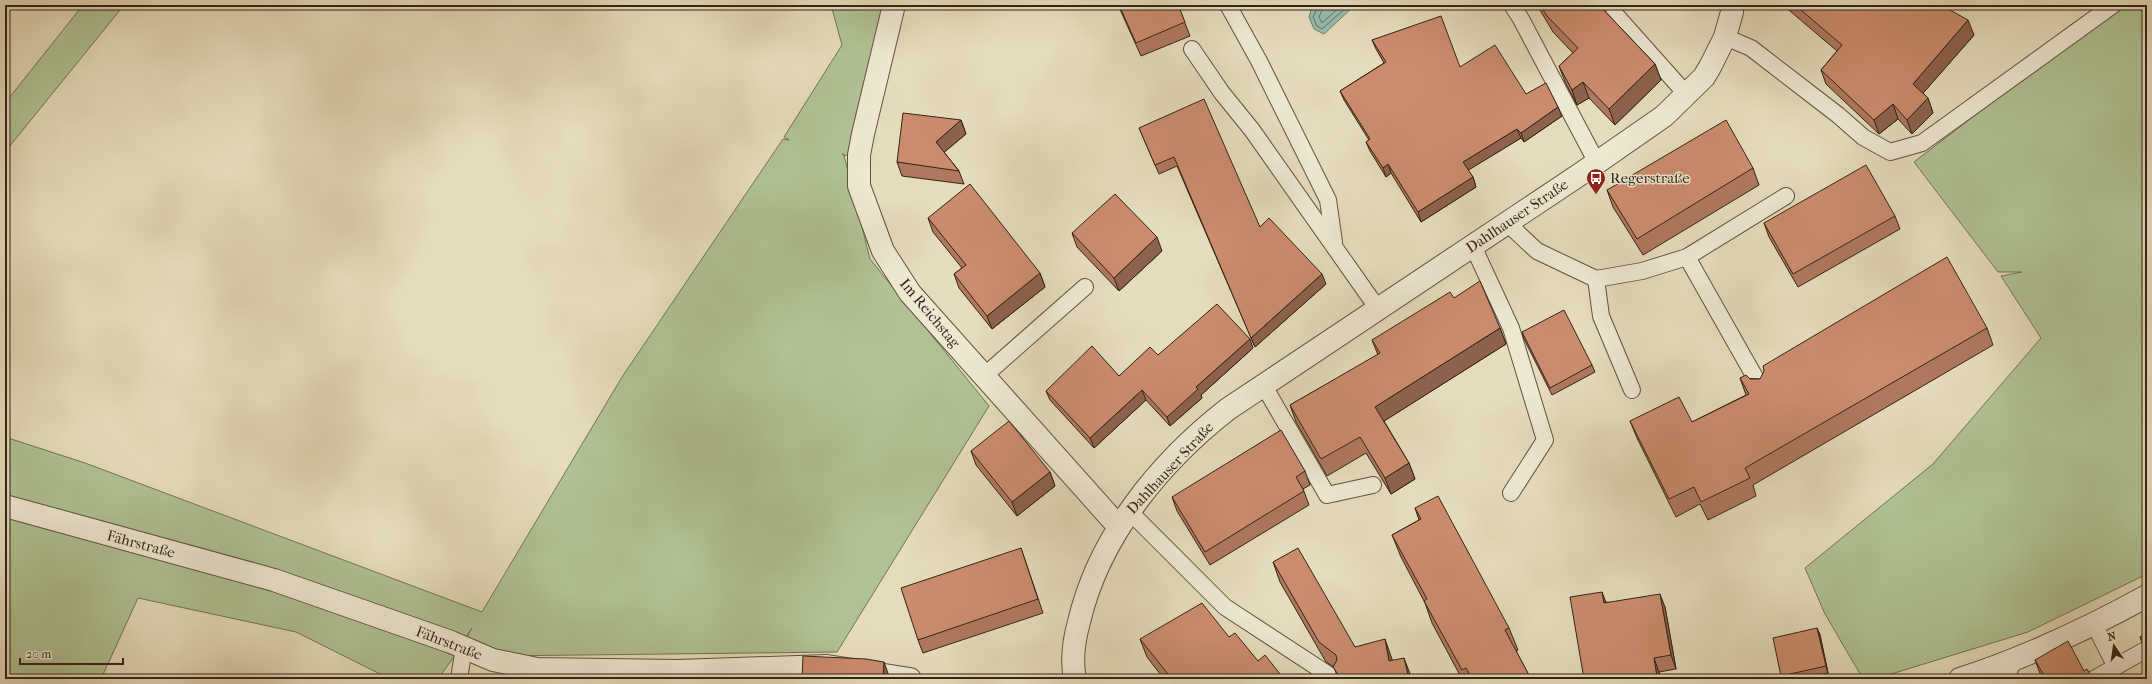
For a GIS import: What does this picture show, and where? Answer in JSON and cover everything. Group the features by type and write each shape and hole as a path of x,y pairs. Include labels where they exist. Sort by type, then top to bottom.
{"street":[{"name":"Im Reichstag","path":"894,5 859,155 859,186 884,251 910,293 984,376 1124,519"},
{"name":"Dahlhauser Straße","path":"1075,679 1074,642 1082,607 1096,568 1124,519 1167,467 1204,429 1228,409 1597,163 1664,116 1704,77 1725,38 1732,12 1732,5"},
{"name":"Fährstraße","path":"5,506 274,580 464,647 493,660 536,674 827,666 910,679"},
{"path":"1960,679 2009,670 2147,596"}],"lane":[{"path":"1228,5 1259,61 1328,200 1334,245"},
{"path":"1512,5 1597,163"},
{"path":"1725,38 1751,48 1838,115 1863,137 1890,152 1922,143 2113,5"},
{"path":"1614,13 1687,94"},
{"path":"1192,49 1222,93 1252,130 1378,309"},
{"path":"1507,223 1537,251 1596,279 1642,271 1687,257 1786,196"},
{"path":"1472,246 1511,328 1545,440 1511,493"},
{"path":"1687,257 1761,388"},
{"path":"1596,279 1601,316 1632,390"},
{"path":"984,376 1085,287"},
{"path":"1264,386 1327,495 1373,485"},
{"path":"1124,519 1225,606 1335,679"},
{"path":"2094,624 2116,667"},
{"path":"459,679 464,647"},
{"path":"2094,679 2147,649"}],"shaded area":[{"path":"83,5 124,5 5,152 5,103"},
{"path":"831,5 887,5 852,132 848,156 842,154 844,155 870,259 989,406 837,652 496,656 463,644 472,628 463,641 5,501 5,437 85,463 482,612 622,377 783,139 789,140 784,137 842,45"},
{"path":"2119,5 2147,5 2147,574 2028,632 1875,679 1863,679 1825,614 1805,568 1933,464 2041,338 2001,276 2022,272 1998,272 1914,162"},
{"path":"5,514 271,591 458,651 438,679 390,679 296,632 138,598 101,679 5,679"}],"water":[{"path":"1316,5 1355,5 1324,34 1314,29 1309,17 1311,10"}],"building":[{"path":"1119,5 1178,5 1185,22 1136,43"},
{"path":"1540,5 1599,5 1655,64 1609,109 1583,82 1572,90 1559,66 1578,48 1547,16"},
{"path":"1795,5 1941,5 1968,20 1913,84 1928,98 1907,120 1893,104 1874,120 1821,70 1842,45"},
{"path":"1441,16 1460,67 1495,45 1526,94 1546,83 1558,107 1521,133 1517,129 1463,162 1473,177 1418,212 1388,164 1383,168 1366,142 1370,139 1340,91 1386,62 1372,40"},
{"path":"1204,99 1260,227 1269,218 1322,274 1251,338 1174,157 1155,165 1139,128"},
{"path":"903,113 961,120 936,142 959,171 897,162"},
{"path":"1726,120 1753,168 1637,239 1607,190"},
{"path":"1866,165 1895,216 1793,274 1764,223"},
{"path":"970,184 1040,273 987,316 954,274 966,265 928,218"},
{"path":"1115,194 1157,237 1114,278 1072,233"},
{"path":"1947,257 1987,328 1745,468 1750,478 1701,502 1694,487 1669,499 1630,421 1679,397 1692,422 1749,394 1740,378 1746,375 1750,379 1760,379 1764,371 1763,366"},
{"path":"1480,281 1500,328 1375,407 1409,463 1385,478 1360,437 1321,459 1290,405 1380,353 1372,340 1450,292 1454,298"},
{"path":"1217,304 1250,339 1196,387 1198,389 1167,417 1142,390 1090,438 1046,391 1092,346 1119,376 1150,347 1158,355"},
{"path":"1564,310 1592,365 1550,388 1522,332"},
{"path":"1009,421 1050,472 1012,502 971,451"},
{"path":"1281,430 1305,471 1296,477 1304,491 1205,552 1172,497"},
{"path":"1438,496 1509,628 1505,630 1531,679 1472,679 1466,668 1462,670 1424,601 1427,599 1392,535 1421,519 1415,508"},
{"path":"1021,548 1038,599 918,640 901,588"},
{"path":"1298,548 1355,647 1385,639 1389,661 1404,658 1409,679 1341,679 1333,667 1337,660 1336,655 1319,642 1273,562"},
{"path":"1602,592 1604,603 1660,594 1671,655 1654,658 1657,677 1646,679 1584,679 1570,597"},
{"path":"1202,603 1229,637 1235,633 1258,661 1265,655 1284,679 1172,679 1140,639"},
{"path":"1817,628 1826,666 1781,676 1773,638"},
{"path":"2147,634 2147,650 2140,637"},
{"path":"2068,641 2084,671 2087,669 2093,679 2046,679 2035,660"},
{"path":"803,656 866,659 884,662 883,679 802,679"}],"place":[{"name":"Regerstraße","path":"1596,195"}]}
